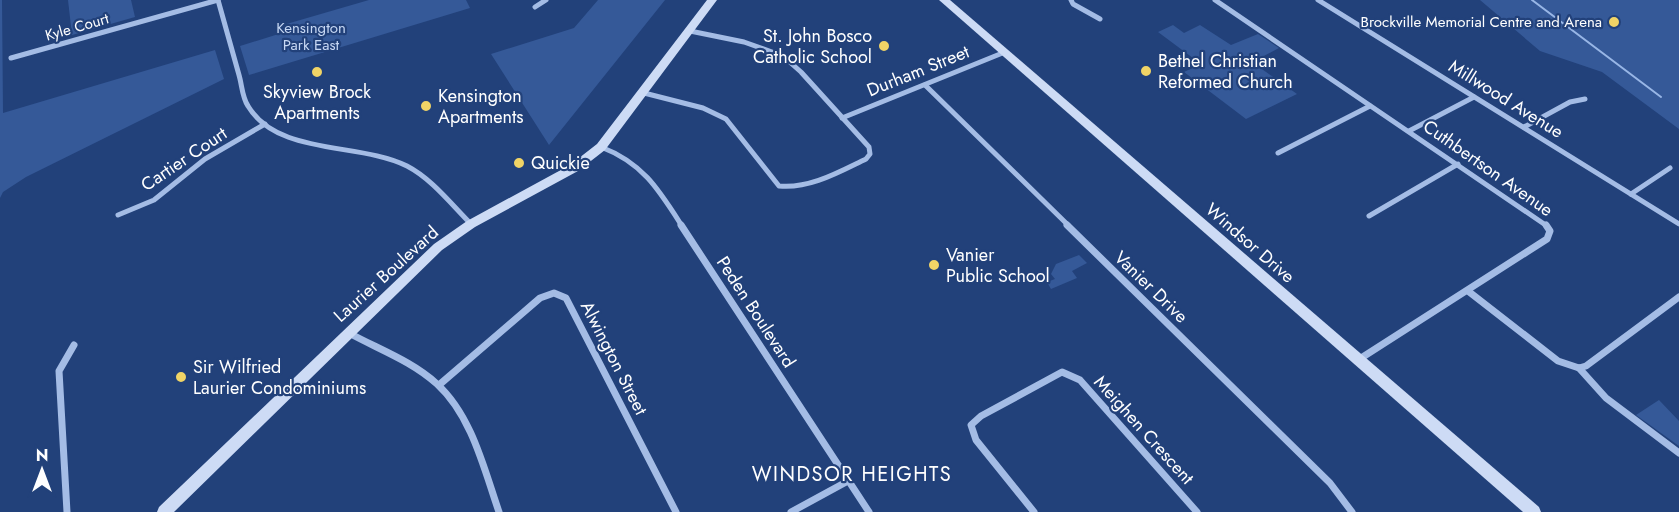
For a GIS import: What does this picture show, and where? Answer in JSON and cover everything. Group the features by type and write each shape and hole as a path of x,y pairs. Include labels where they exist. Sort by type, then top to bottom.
{"street":[{"name":"Kyle Court","path":"11,58 218,0"},
{"path":"218,0 248,106 265,124 281,134 311,143 387,158 406,166 421,176 471,224"},
{"path":"535,7 546,0"},
{"name":"Laurier Boulevard","path":"164,512 348,332 438,248 471,224 574,168 602,147 712,0"},
{"name":"Windsor Drive","path":"944,0 1534,512"},
{"path":"1071,0 1073,4 1100,19"},
{"name":"Cuthbertson Avenue","path":"1216,0 1545,223 1550,231 1547,239 1358,360"},
{"name":"Millwood Avenue","path":"1318,0 1679,224"},
{"path":"644,93 703,108 726,119 779,186 791,189 860,162 870,154 869,147 783,56 744,42 690,31"},
{"name":"Durham Street","path":"842,118 1005,52"},
{"name":"Vanier Drive","path":"925,86 1330,483 1352,512"},
{"path":"1409,131 1474,97"},
{"path":"1524,127 1570,102 1585,99"},
{"path":"1278,153 1370,106"},
{"name":"Cartier Court","path":"118,216 154,200 205,159 265,124"},
{"name":"Peden Boulevard","path":"602,147 636,163 658,189 869,512"},
{"path":"1369,216 1458,164"},
{"path":"1631,194 1670,168"},
{"path":"1468,291 1558,361 1579,368 1605,398 1679,453"},
{"name":"Alwington Street","path":"440,386 540,298 554,293 566,298 676,512"},
{"path":"1579,368 1586,366 1679,297"},
{"path":"348,332 422,372 440,386 474,442 499,512"},
{"path":"67,512 59,371 74,345"},
{"name":"Meighen Crescent","path":"1034,512 976,440 971,425 981,416 1062,372 1080,380 1197,512"},
{"path":"791,512 848,481"}],"green space":[{"path":"0,0 2,0 3,113 215,50 224,79 26,177 3,192 0,198"},
{"path":"68,0 131,0 135,17 72,35"},
{"name":"Kensington Park East","path":"369,0 466,0 470,8 249,75 240,46 285,32 283,25"},
{"path":"598,0 665,0 549,145 491,54 574,28"},
{"path":"1480,0 1679,0 1679,129 1602,72 1540,51"},
{"path":"1173,25 1184,33 1200,25 1231,45 1258,34 1279,48 1252,62 1297,94 1246,119 1184,72 1201,64 1158,32"},
{"path":"1079,255 1087,263 1072,271 1077,278 1051,289 1047,282 1055,279 1051,274 1056,264"},
{"path":"1659,400 1679,421 1679,446 1636,415"}],"waterway":[{"path":"1532,0 1661,97"}],"place":[{"name":"Brockville Memorial Centre and Arena","path":"1614,22"},
{"name":"St. John Bosco Catholic School","path":"884,46"},
{"name":"Bethel Christian Reformed Church","path":"1146,71"},
{"name":"Skyview Brock Apartments","path":"317,72"},
{"name":"Kensington Apartments","path":"426,106"},
{"name":"Quickie","path":"519,163"},
{"name":"Vanier Public School","path":"934,265"},
{"name":"Sir Wilfried Laurier Condominiums","path":"181,377"}],"district":[{"name":"WINDSOR HEIGHTS","path":"852,474"}]}
